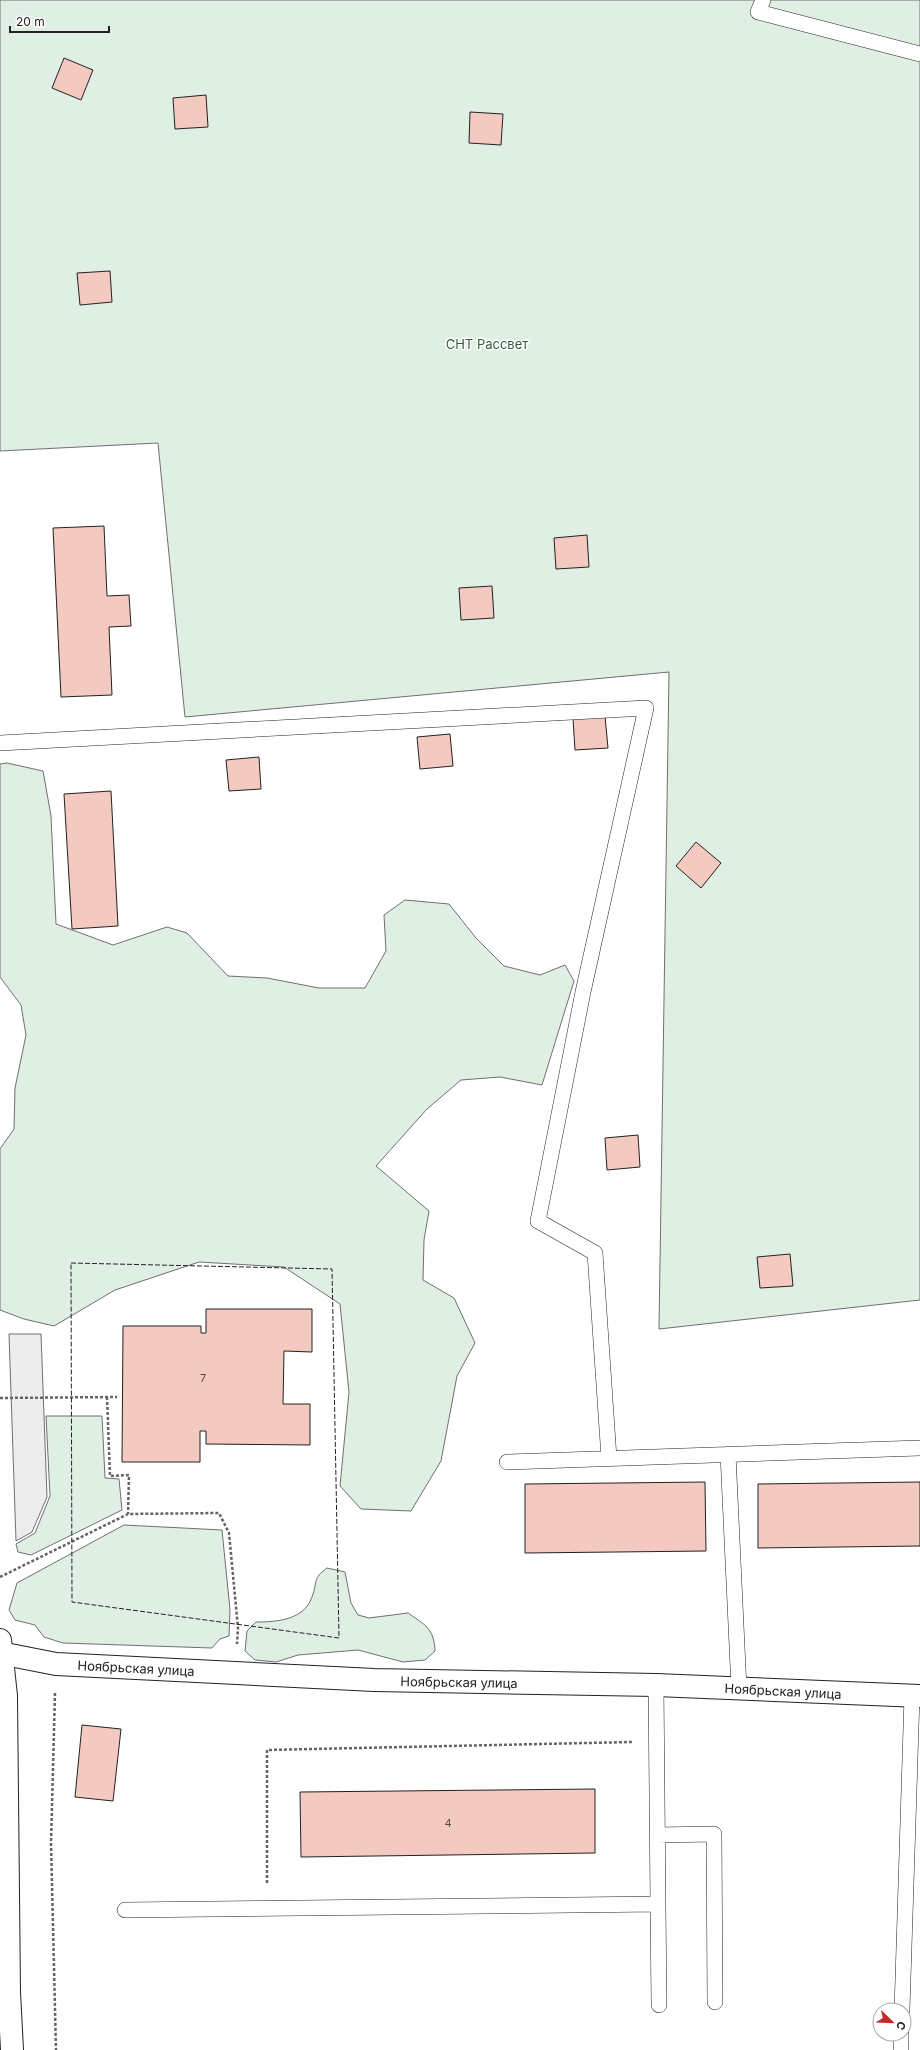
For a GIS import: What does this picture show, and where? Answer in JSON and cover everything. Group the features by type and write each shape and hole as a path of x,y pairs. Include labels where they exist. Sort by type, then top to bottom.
{"street":[{"path":"0,1639 3,1698 5,1992 12,2050"},
{"name":"Ноябрьская улица","path":"0,1653 56,1664 236,1674 374,1680 656,1685 916,1696"}],"lane":[{"path":"763,0 758,12 920,54"},
{"path":"0,743 646,708 583,992 538,1221 595,1253 609,1458"},
{"path":"507,1462 920,1448"},
{"path":"728,1454 739,1689"},
{"path":"656,1685 659,2005"},
{"path":"902,2002 915,1748 916,1696"},
{"path":"657,1835 714,1834 715,2002"},
{"path":"125,1910 658,1904"}],"path":[{"path":"107,1397 110,1476 129,1475 128,1514"},
{"path":"0,1398 117,1397"},
{"path":"0,1578 128,1514 219,1513 229,1533 238,1628 236,1674"},
{"path":"56,1664 51,1843 56,2050"},
{"path":"266,1909 267,1750 656,1742"}],"green space":[{"name":"СНТ Рассвет","path":"0,0 920,0 920,1300 659,1329 669,672 185,717 158,443 0,451"},
{"path":"7,763 43,771 51,816 56,924 113,945 167,927 187,933 228,976 267,978 319,988 365,988 386,951 384,915 405,900 449,904 476,938 504,966 540,975 565,965 574,981 542,1085 500,1077 461,1080 427,1109 376,1166 429,1211 424,1240 423,1280 454,1298 475,1343 457,1376 441,1461 411,1511 361,1509 340,1486 349,1392 340,1304 284,1267 199,1262 115,1290 54,1326 24,1319 0,1310 0,1149 14,1129 15,1088 26,1035 21,1005 0,977 0,764"},
{"path":"46,1416 102,1416 105,1478 119,1479 122,1510 31,1555 18,1552 16,1544 35,1533 50,1496"},
{"path":"124,1525 222,1530 230,1610 229,1636 220,1639 212,1648 63,1643 44,1637 35,1625 15,1620 9,1610 17,1583"},
{"path":"327,1568 345,1572 351,1603 358,1615 369,1618 408,1613 428,1628 433,1637 435,1651 425,1660 403,1662 358,1650 298,1655 276,1662 255,1660 245,1651 247,1631 256,1622 281,1620 303,1611 312,1597 317,1578"}],"shaded area":[{"path":"9,1334 41,1334 47,1497 32,1532 16,1541"}],"building":[{"path":"64,58 93,70 81,100 52,88"},
{"path":"206,95 208,127 175,129 173,98"},
{"path":"470,112 503,114 501,145 469,143"},
{"path":"110,271 112,302 80,305 77,273"},
{"path":"104,526 107,596 129,595 131,626 109,627 112,695 61,697 53,528"},
{"path":"587,535 589,567 556,569 554,538"},
{"path":"492,586 494,618 461,620 459,588"},
{"path":"605,716 608,748 575,750 573,719"},
{"path":"450,734 453,766 420,769 417,737"},
{"path":"259,757 261,789 229,791 226,760"},
{"path":"111,791 118,926 72,929 64,794"},
{"path":"696,842 721,863 701,888 676,866"},
{"path":"638,1135 640,1167 607,1170 605,1138"},
{"path":"790,1254 793,1286 760,1288 757,1257"},
{"path":"206,1309 312,1309 312,1352 284,1351 283,1404 310,1404 310,1445 206,1444 206,1431 200,1431 200,1462 122,1462 123,1326 201,1326 201,1333 206,1333"},
{"path":"705,1482 706,1551 525,1553 525,1484"},
{"path":"920,1482 920,1546 758,1548 758,1484"},
{"path":"82,1725 121,1729 113,1801 75,1797"},
{"path":"595,1789 595,1853 301,1857 300,1792"}],"fence":[{"path":"71,1263 332,1269 339,1638 72,1602 71,1263"}]}
